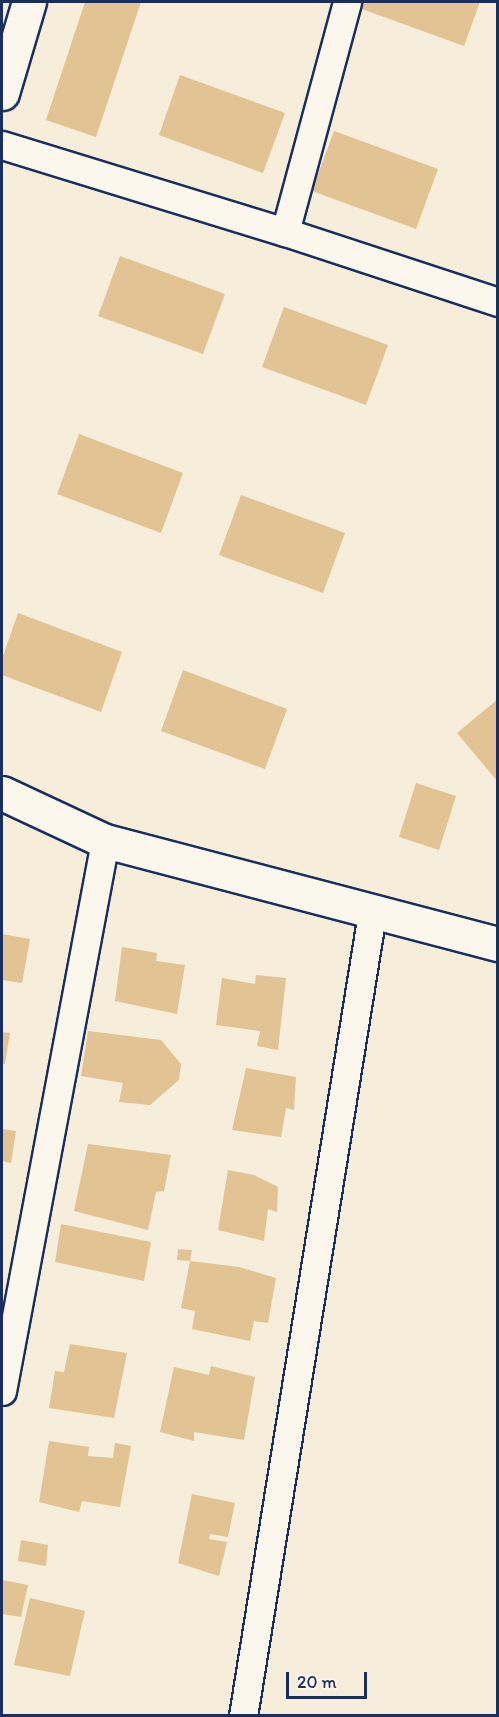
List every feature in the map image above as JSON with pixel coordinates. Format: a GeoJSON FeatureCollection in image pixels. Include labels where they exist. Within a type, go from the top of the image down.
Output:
{"type":"FeatureCollection","features":[{"type":"Feature","properties":{"kind":"street"},"geometry":{"type":"LineString","coordinates":[[2,93],[28,2]]}},
{"type":"Feature","properties":{"kind":"street"},"geometry":{"type":"LineString","coordinates":[[285,232],[346,2]]}},
{"type":"Feature","properties":{"kind":"street"},"geometry":{"type":"LineString","coordinates":[[2,145],[285,232],[498,302]]}},
{"type":"Feature","properties":{"kind":"street"},"geometry":{"type":"LineString","coordinates":[[2,795],[105,841],[372,913],[498,944]]}},
{"type":"Feature","properties":{"kind":"street"},"geometry":{"type":"LineString","coordinates":[[2,1391],[105,841]]}},
{"type":"Feature","properties":{"kind":"street"},"geometry":{"type":"LineString","coordinates":[[243,1716],[372,913]]}},
{"type":"Feature","properties":{"kind":"building"},"geometry":{"type":"Polygon","coordinates":[[[85,2],[141,2],[96,137],[46,120],[85,2]]]}},
{"type":"Feature","properties":{"kind":"building"},"geometry":{"type":"Polygon","coordinates":[[[362,2],[480,2],[464,46],[359,8],[362,2]]]}},
{"type":"Feature","properties":{"kind":"building"},"geometry":{"type":"Polygon","coordinates":[[[180,75],[285,113],[263,173],[159,135],[180,75]]]}},
{"type":"Feature","properties":{"kind":"building"},"geometry":{"type":"Polygon","coordinates":[[[334,131],[438,169],[416,229],[312,191],[334,131]]]}},
{"type":"Feature","properties":{"kind":"building"},"geometry":{"type":"Polygon","coordinates":[[[120,256],[225,294],[203,354],[98,316],[120,256]]]}},
{"type":"Feature","properties":{"kind":"building"},"geometry":{"type":"Polygon","coordinates":[[[284,307],[388,345],[366,405],[262,367],[284,307]]]}},
{"type":"Feature","properties":{"kind":"building"},"geometry":{"type":"Polygon","coordinates":[[[79,434],[183,473],[161,533],[57,494],[79,434]]]}},
{"type":"Feature","properties":{"kind":"building"},"geometry":{"type":"Polygon","coordinates":[[[241,495],[345,533],[323,593],[219,555],[241,495]]]}},
{"type":"Feature","properties":{"kind":"building"},"geometry":{"type":"Polygon","coordinates":[[[18,613],[122,652],[101,712],[2,675],[2,659],[18,613]]]}},
{"type":"Feature","properties":{"kind":"building"},"geometry":{"type":"Polygon","coordinates":[[[183,670],[287,709],[265,769],[161,731],[183,670]]]}},
{"type":"Feature","properties":{"kind":"building"},"geometry":{"type":"Polygon","coordinates":[[[498,699],[498,782],[457,733],[498,699]]]}},
{"type":"Feature","properties":{"kind":"building"},"geometry":{"type":"Polygon","coordinates":[[[416,783],[456,796],[439,850],[399,837],[416,783]]]}},
{"type":"Feature","properties":{"kind":"building"},"geometry":{"type":"Polygon","coordinates":[[[2,934],[30,939],[22,983],[2,980],[2,934]]]}},
{"type":"Feature","properties":{"kind":"building"},"geometry":{"type":"Polygon","coordinates":[[[122,947],[157,953],[156,961],[185,965],[177,1014],[115,1001],[122,947]]]}},
{"type":"Feature","properties":{"kind":"building"},"geometry":{"type":"Polygon","coordinates":[[[256,975],[286,978],[278,1050],[257,1046],[260,1031],[216,1025],[222,978],[255,984],[256,975]]]}},
{"type":"Feature","properties":{"kind":"building"},"geometry":{"type":"Polygon","coordinates":[[[88,1031],[161,1040],[181,1064],[179,1080],[150,1105],[119,1102],[123,1083],[81,1076],[88,1031]]]}},
{"type":"Feature","properties":{"kind":"building"},"geometry":{"type":"Polygon","coordinates":[[[2,1032],[10,1033],[5,1064],[2,1064],[2,1032]]]}},
{"type":"Feature","properties":{"kind":"building"},"geometry":{"type":"Polygon","coordinates":[[[246,1068],[296,1077],[294,1110],[286,1108],[281,1137],[232,1130],[246,1068]]]}},
{"type":"Feature","properties":{"kind":"building"},"geometry":{"type":"Polygon","coordinates":[[[2,1129],[16,1131],[11,1163],[2,1161],[2,1129]]]}},
{"type":"Feature","properties":{"kind":"building"},"geometry":{"type":"Polygon","coordinates":[[[88,1144],[171,1155],[164,1191],[156,1192],[148,1230],[74,1211],[88,1144]]]}},
{"type":"Feature","properties":{"kind":"building"},"geometry":{"type":"Polygon","coordinates":[[[228,1170],[254,1175],[278,1187],[277,1212],[268,1209],[264,1241],[218,1230],[228,1170]]]}},
{"type":"Feature","properties":{"kind":"building"},"geometry":{"type":"Polygon","coordinates":[[[61,1224],[151,1242],[144,1281],[55,1262],[61,1224]]]}},
{"type":"Feature","properties":{"kind":"building"},"geometry":{"type":"Polygon","coordinates":[[[178,1249],[192,1250],[190,1261],[177,1260],[178,1249]]]}},
{"type":"Feature","properties":{"kind":"building"},"geometry":{"type":"Polygon","coordinates":[[[190,1261],[239,1267],[276,1278],[268,1323],[254,1321],[250,1341],[192,1329],[195,1311],[181,1308],[190,1261]]]}},
{"type":"Feature","properties":{"kind":"building"},"geometry":{"type":"Polygon","coordinates":[[[70,1344],[127,1353],[114,1418],[49,1408],[55,1371],[64,1372],[70,1344]]]}},
{"type":"Feature","properties":{"kind":"building"},"geometry":{"type":"Polygon","coordinates":[[[211,1366],[255,1377],[244,1440],[194,1432],[194,1441],[160,1432],[174,1367],[209,1375],[211,1366]]]}},
{"type":"Feature","properties":{"kind":"building"},"geometry":{"type":"Polygon","coordinates":[[[49,1441],[89,1447],[88,1456],[113,1458],[115,1443],[131,1446],[120,1507],[82,1501],[79,1512],[39,1502],[49,1441]]]}},
{"type":"Feature","properties":{"kind":"building"},"geometry":{"type":"Polygon","coordinates":[[[192,1494],[235,1503],[228,1537],[210,1534],[209,1539],[227,1542],[219,1576],[178,1563],[192,1494]]]}},
{"type":"Feature","properties":{"kind":"building"},"geometry":{"type":"Polygon","coordinates":[[[21,1540],[48,1545],[46,1566],[18,1561],[21,1540]]]}},
{"type":"Feature","properties":{"kind":"building"},"geometry":{"type":"Polygon","coordinates":[[[2,1580],[28,1585],[21,1617],[2,1614],[2,1580]]]}},
{"type":"Feature","properties":{"kind":"building"},"geometry":{"type":"Polygon","coordinates":[[[30,1598],[85,1611],[70,1676],[14,1665],[30,1598]]]}}]}
